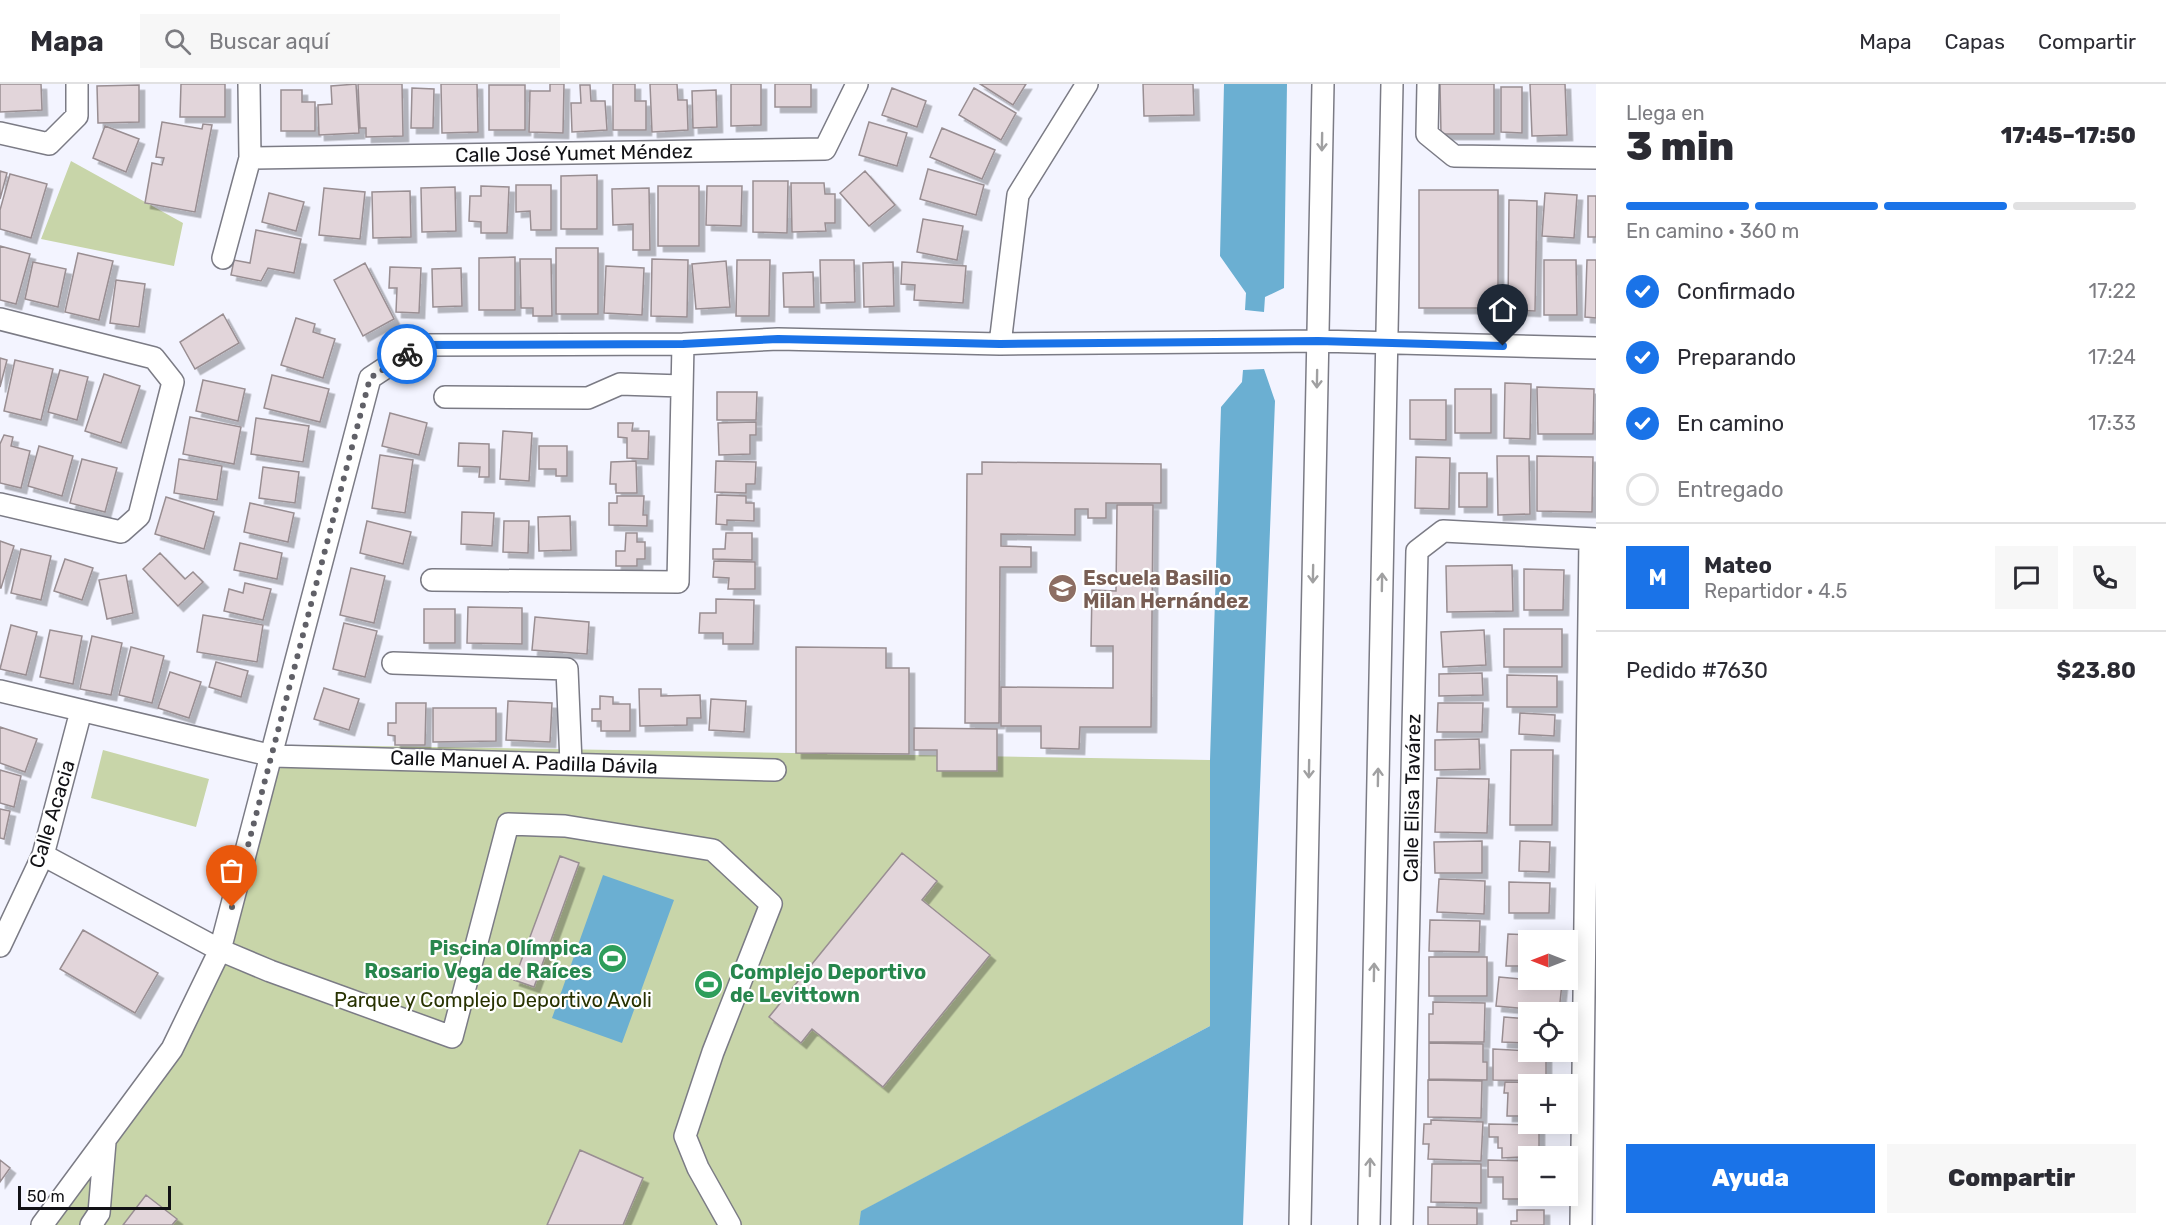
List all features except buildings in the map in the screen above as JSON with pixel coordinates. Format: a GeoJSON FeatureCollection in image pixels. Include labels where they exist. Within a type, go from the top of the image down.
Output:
{"type":"FeatureCollection","features":[{"type":"Feature","properties":{"kind":"street"},"geometry":{"type":"LineString","coordinates":[[0,133],[49,144],[77,116],[77,84]]}},
{"type":"Feature","properties":{"kind":"street"},"geometry":{"type":"LineString","coordinates":[[223,258],[250,158],[249,84]]}},
{"type":"Feature","properties":{"kind":"street","name":"Calle José Yumet Méndez"},"geometry":{"type":"LineString","coordinates":[[250,158],[825,148],[857,84]]}},
{"type":"Feature","properties":{"kind":"street"},"geometry":{"type":"LineString","coordinates":[[1000,344],[1017,195],[1087,84]]}},
{"type":"Feature","properties":{"kind":"street"},"geometry":{"type":"LineString","coordinates":[[1300,1225],[1323,84]]}},
{"type":"Feature","properties":{"kind":"street"},"geometry":{"type":"LineString","coordinates":[[1369,1225],[1392,84]]}},
{"type":"Feature","properties":{"kind":"street"},"geometry":{"type":"LineString","coordinates":[[1428,84],[1427,134],[1454,156],[1596,158]]}},
{"type":"Feature","properties":{"kind":"street"},"geometry":{"type":"LineString","coordinates":[[0,319],[154,358],[173,382],[139,516],[121,532],[0,504]]}},
{"type":"Feature","properties":{"kind":"street"},"geometry":{"type":"LineString","coordinates":[[42,1225],[171,1049],[220,950],[273,756],[370,378],[420,345],[683,344],[778,339],[1000,344],[1318,341],[1596,348]]}},
{"type":"Feature","properties":{"kind":"street"},"geometry":{"type":"LineString","coordinates":[[432,580],[678,582],[683,344]]}},
{"type":"Feature","properties":{"kind":"street"},"geometry":{"type":"LineString","coordinates":[[445,397],[588,398],[620,384],[682,386]]}},
{"type":"Feature","properties":{"kind":"street","name":"Calle Elisa Tavárez"},"geometry":{"type":"LineString","coordinates":[[1402,1225],[1417,551],[1443,531],[1593,539],[1581,1225]]}},
{"type":"Feature","properties":{"kind":"street"},"geometry":{"type":"LineString","coordinates":[[393,663],[567,669],[571,763]]}},
{"type":"Feature","properties":{"kind":"street","name":"Calle Manuel A. Padilla Dávila"},"geometry":{"type":"LineString","coordinates":[[0,691],[273,756],[775,770]]}},
{"type":"Feature","properties":{"kind":"street","name":"Calle Acacia"},"geometry":{"type":"LineString","coordinates":[[0,946],[43,855],[81,711]]}},
{"type":"Feature","properties":{"kind":"street"},"geometry":{"type":"LineString","coordinates":[[43,855],[220,950],[270,971],[452,1037],[508,824],[565,826],[713,850],[771,904],[713,1052],[685,1136],[698,1168],[730,1225]]}},
{"type":"Feature","properties":{"kind":"street"},"geometry":{"type":"LineString","coordinates":[[91,1225],[99,1213],[105,1142]]}},
{"type":"Feature","properties":{"kind":"green space"},"geometry":{"type":"Polygon","coordinates":[[[71,161],[183,223],[174,266],[41,239],[71,161]]]}},
{"type":"Feature","properties":{"kind":"green space","name":"Complejo Deportivo de Levittown"},"geometry":{"type":"Polygon","coordinates":[[[311,745],[1210,760],[1210,1026],[862,1211],[859,1225],[52,1225],[177,1051],[276,774],[291,757],[311,745]]]}},
{"type":"Feature","properties":{"kind":"green space"},"geometry":{"type":"Polygon","coordinates":[[[103,750],[209,779],[196,827],[91,798],[103,750]]]}},
{"type":"Feature","properties":{"kind":"water"},"geometry":{"type":"Polygon","coordinates":[[[1224,84],[1287,84],[1284,288],[1265,297],[1264,312],[1245,310],[1246,293],[1220,256],[1224,84]]]}},
{"type":"Feature","properties":{"kind":"water"},"geometry":{"type":"Polygon","coordinates":[[[1264,369],[1275,401],[1243,1225],[859,1225],[861,1211],[1210,1026],[1210,760],[1221,407],[1242,382],[1243,370],[1264,369]]]}},
{"type":"Feature","properties":{"kind":"water","name":"Piscina Olímpica Rosario Vega de Raíces"},"geometry":{"type":"Polygon","coordinates":[[[603,875],[674,900],[622,1043],[552,1018],[603,875]]]}},
{"type":"Feature","properties":{"kind":"way so far"},"geometry":{"type":"LineString","coordinates":[[232,907],[370,378],[407,354]]}},
{"type":"Feature","properties":{"kind":"place","name":"Escuela Basilio Milan Hernández"},"geometry":{"type":"Point","coordinates":[1062,589]}},
{"type":"Feature","properties":{"kind":"place","name":"Piscina Olímpica Rosario Vega de Raíces"},"geometry":{"type":"Point","coordinates":[613,959]}},
{"type":"Feature","properties":{"kind":"place","name":"Complejo Deportivo de Levittown"},"geometry":{"type":"Point","coordinates":[709,984]}},
{"type":"Feature","properties":{"kind":"route"},"geometry":{"type":"LineString","coordinates":[[407,354],[420,345],[683,344],[778,339],[1000,344],[1318,341],[1503,346]]}},
{"type":"Feature","properties":{"kind":"park label","name":"Parque y Complejo Deportivo Avoli"},"geometry":{"type":"Point","coordinates":[493,1000]}}]}
